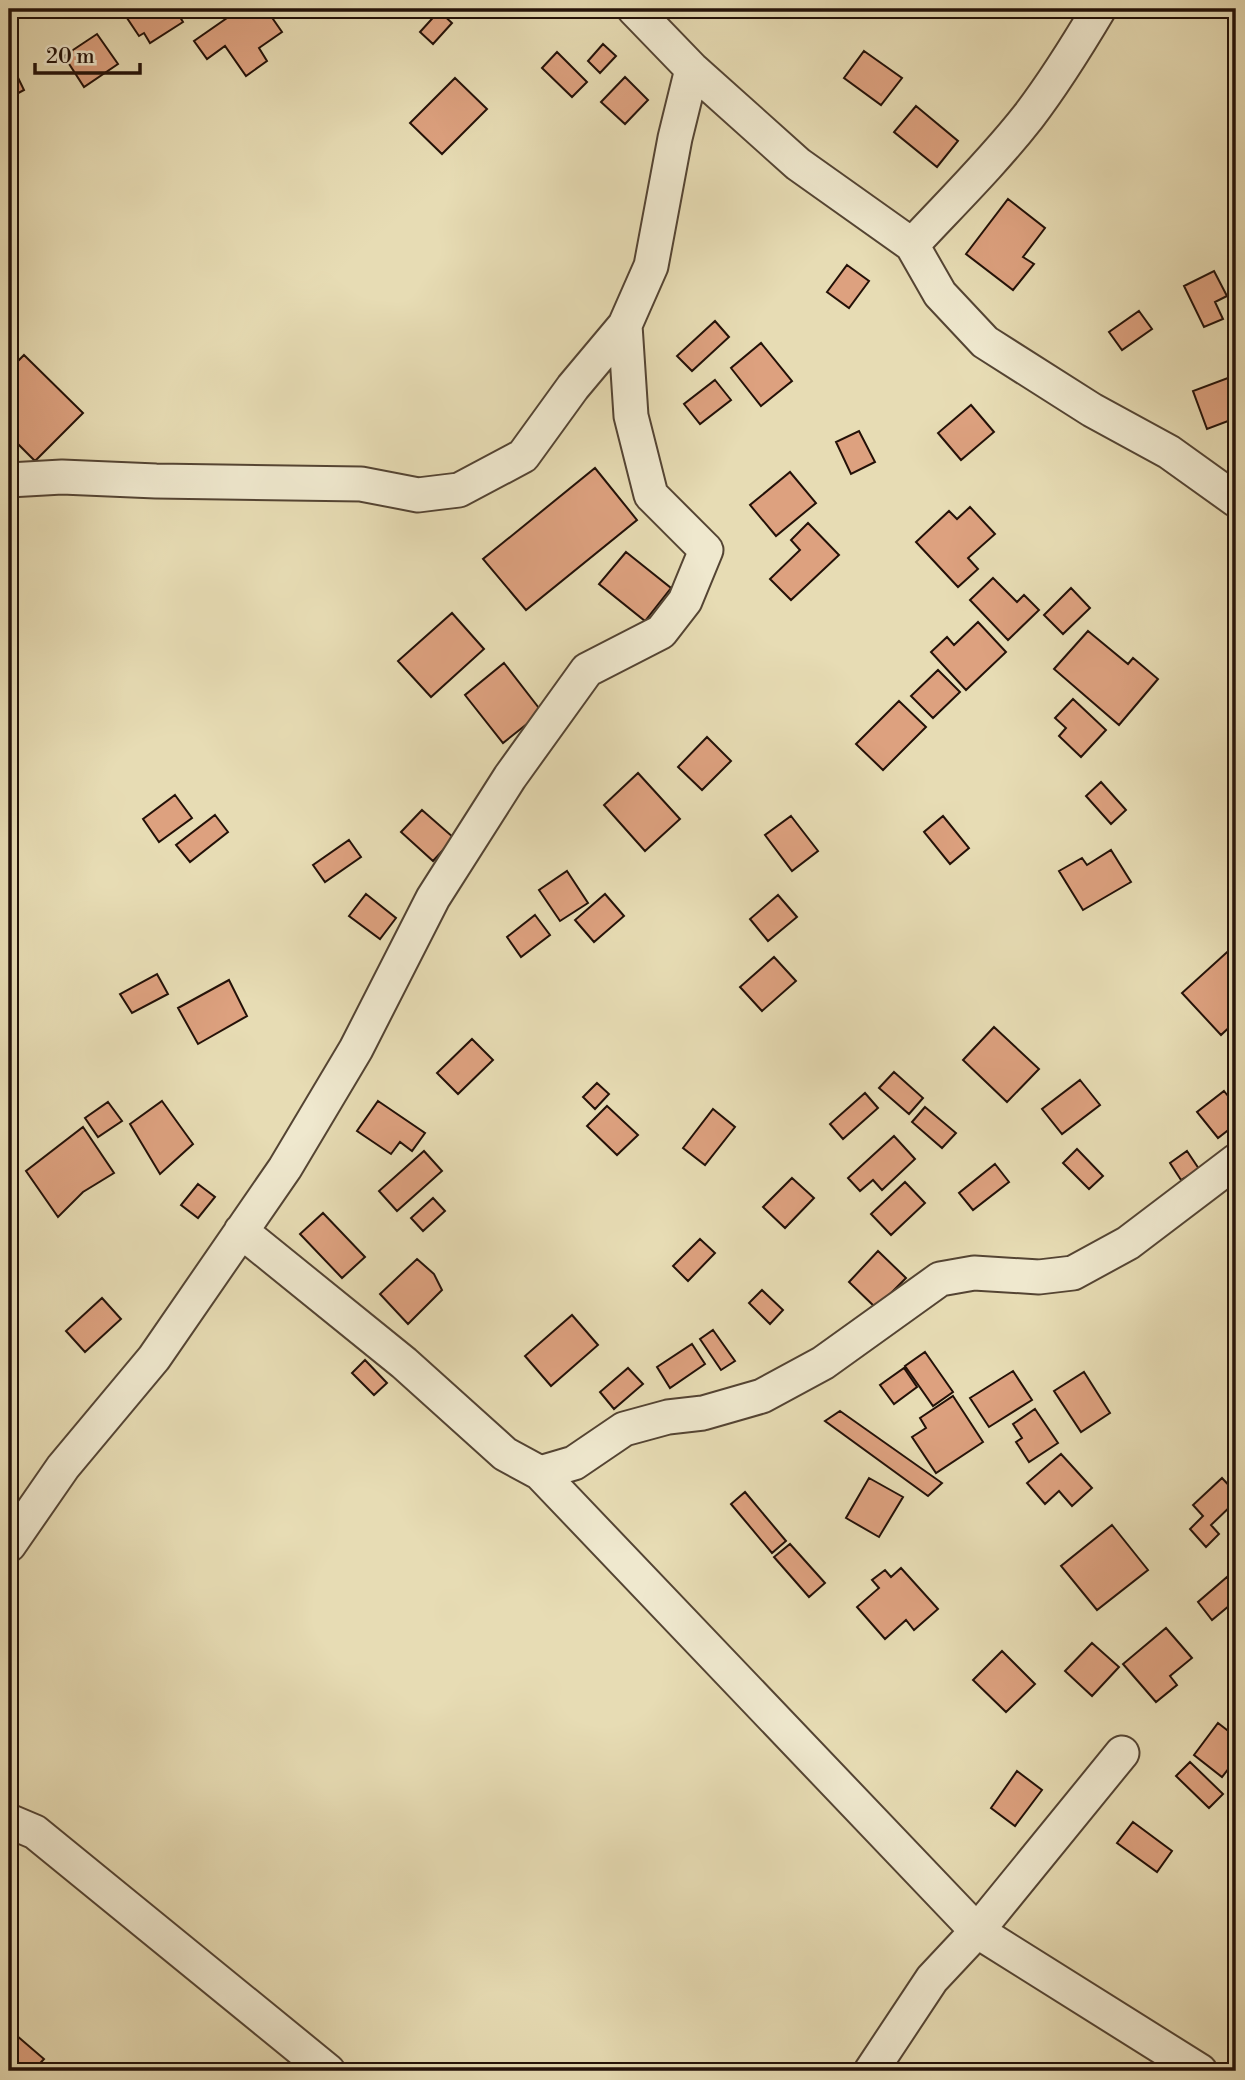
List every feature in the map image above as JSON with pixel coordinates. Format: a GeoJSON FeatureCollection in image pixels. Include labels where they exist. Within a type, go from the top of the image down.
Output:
{"type":"FeatureCollection","features":[{"type":"Feature","properties":{"kind":"street"},"geometry":{"type":"LineString","coordinates":[[634,9],[692,69],[798,164],[912,245],[940,294],[985,342],[1092,410],[1169,452],[1236,500]]}},
{"type":"Feature","properties":{"kind":"street"},"geometry":{"type":"LineString","coordinates":[[912,245],[985,167],[1027,117],[1099,9]]}},
{"type":"Feature","properties":{"kind":"street"},"geometry":{"type":"LineString","coordinates":[[9,480],[62,477],[169,482],[361,484],[418,495],[459,490],[523,456],[573,387],[625,325],[652,266],[675,138],[692,69]]}},
{"type":"Feature","properties":{"kind":"street"},"geometry":{"type":"LineString","coordinates":[[9,1545],[63,1467],[155,1358],[285,1168],[349,1061],[433,898],[510,777],[587,670],[660,632],[685,601],[706,550],[651,495],[631,416],[625,325]]}},
{"type":"Feature","properties":{"kind":"street"},"geometry":{"type":"LineString","coordinates":[[540,1473],[574,1463],[624,1429],[668,1417],[703,1413],[762,1396],[823,1363],[940,1279],[974,1273],[1039,1277],[1073,1273],[1128,1243],[1236,1161]]}},
{"type":"Feature","properties":{"kind":"street"},"geometry":{"type":"LineString","coordinates":[[241,1231],[404,1363],[505,1454],[540,1473],[977,1931],[1200,2071]]}},
{"type":"Feature","properties":{"kind":"street"},"geometry":{"type":"LineString","coordinates":[[871,2071],[932,1979],[977,1931],[1122,1753]]}},
{"type":"Feature","properties":{"kind":"street"},"geometry":{"type":"LineString","coordinates":[[9,1821],[34,1832],[328,2071]]}},
{"type":"Feature","properties":{"kind":"building"},"geometry":{"type":"Polygon","coordinates":[[[132,9],[175,9],[183,22],[150,43],[144,33],[139,36],[127,18],[135,13],[132,9]]]}},
{"type":"Feature","properties":{"kind":"building"},"geometry":{"type":"Polygon","coordinates":[[[240,9],[266,9],[282,32],[259,48],[267,61],[246,76],[225,46],[207,59],[194,41],[240,9]]]}},
{"type":"Feature","properties":{"kind":"building"},"geometry":{"type":"Polygon","coordinates":[[[439,11],[452,23],[433,44],[420,32],[439,11]]]}},
{"type":"Feature","properties":{"kind":"building"},"geometry":{"type":"Polygon","coordinates":[[[97,34],[118,64],[84,87],[64,56],[97,34]]]}},
{"type":"Feature","properties":{"kind":"building"},"geometry":{"type":"Polygon","coordinates":[[[603,44],[616,56],[600,73],[588,61],[603,44]]]}},
{"type":"Feature","properties":{"kind":"building"},"geometry":{"type":"Polygon","coordinates":[[[864,51],[902,78],[881,105],[844,78],[864,51]]]}},
{"type":"Feature","properties":{"kind":"building"},"geometry":{"type":"Polygon","coordinates":[[[557,52],[587,82],[572,97],[542,68],[557,52]]]}},
{"type":"Feature","properties":{"kind":"building"},"geometry":{"type":"Polygon","coordinates":[[[9,59],[24,90],[9,98],[9,59]]]}},
{"type":"Feature","properties":{"kind":"building"},"geometry":{"type":"Polygon","coordinates":[[[625,77],[648,100],[625,124],[601,102],[625,77]]]}},
{"type":"Feature","properties":{"kind":"building"},"geometry":{"type":"Polygon","coordinates":[[[455,78],[487,109],[442,154],[410,123],[455,78]]]}},
{"type":"Feature","properties":{"kind":"building"},"geometry":{"type":"Polygon","coordinates":[[[916,106],[958,141],[937,167],[894,132],[916,106]]]}},
{"type":"Feature","properties":{"kind":"building"},"geometry":{"type":"Polygon","coordinates":[[[1008,199],[1045,228],[1023,257],[1034,264],[1013,290],[966,254],[1008,199]]]}},
{"type":"Feature","properties":{"kind":"building"},"geometry":{"type":"Polygon","coordinates":[[[847,265],[869,281],[849,308],[827,292],[847,265]]]}},
{"type":"Feature","properties":{"kind":"building"},"geometry":{"type":"Polygon","coordinates":[[[1214,271],[1227,296],[1215,302],[1223,319],[1204,327],[1184,286],[1214,271]]]}},
{"type":"Feature","properties":{"kind":"building"},"geometry":{"type":"Polygon","coordinates":[[[1139,311],[1152,329],[1122,350],[1109,332],[1139,311]]]}},
{"type":"Feature","properties":{"kind":"building"},"geometry":{"type":"Polygon","coordinates":[[[715,321],[729,337],[692,371],[677,356],[715,321]]]}},
{"type":"Feature","properties":{"kind":"building"},"geometry":{"type":"Polygon","coordinates":[[[761,343],[792,381],[761,406],[731,368],[761,343]]]}},
{"type":"Feature","properties":{"kind":"building"},"geometry":{"type":"Polygon","coordinates":[[[24,355],[83,413],[35,461],[9,435],[9,370],[24,355]]]}},
{"type":"Feature","properties":{"kind":"building"},"geometry":{"type":"Polygon","coordinates":[[[1236,375],[1236,418],[1207,429],[1193,391],[1236,375]]]}},
{"type":"Feature","properties":{"kind":"building"},"geometry":{"type":"Polygon","coordinates":[[[715,380],[731,400],[700,424],[684,404],[715,380]]]}},
{"type":"Feature","properties":{"kind":"building"},"geometry":{"type":"Polygon","coordinates":[[[971,405],[994,432],[961,460],[938,433],[971,405]]]}},
{"type":"Feature","properties":{"kind":"building"},"geometry":{"type":"Polygon","coordinates":[[[859,431],[875,462],[851,474],[836,442],[859,431]]]}},
{"type":"Feature","properties":{"kind":"building"},"geometry":{"type":"Polygon","coordinates":[[[595,468],[637,520],[526,610],[483,559],[595,468]]]}},
{"type":"Feature","properties":{"kind":"building"},"geometry":{"type":"Polygon","coordinates":[[[790,472],[816,503],[776,536],[750,505],[790,472]]]}},
{"type":"Feature","properties":{"kind":"building"},"geometry":{"type":"Polygon","coordinates":[[[970,507],[995,534],[968,558],[978,569],[958,587],[916,542],[949,511],[957,519],[970,507]]]}},
{"type":"Feature","properties":{"kind":"building"},"geometry":{"type":"Polygon","coordinates":[[[808,523],[839,555],[791,600],[770,579],[800,550],[791,540],[808,523]]]}},
{"type":"Feature","properties":{"kind":"building"},"geometry":{"type":"Polygon","coordinates":[[[626,552],[671,588],[645,621],[599,584],[626,552]]]}},
{"type":"Feature","properties":{"kind":"building"},"geometry":{"type":"Polygon","coordinates":[[[993,578],[1017,602],[1024,595],[1039,610],[1008,640],[970,600],[993,578]]]}},
{"type":"Feature","properties":{"kind":"building"},"geometry":{"type":"Polygon","coordinates":[[[1071,588],[1090,608],[1063,634],[1044,615],[1071,588]]]}},
{"type":"Feature","properties":{"kind":"building"},"geometry":{"type":"Polygon","coordinates":[[[452,613],[484,649],[431,697],[398,661],[452,613]]]}},
{"type":"Feature","properties":{"kind":"building"},"geometry":{"type":"Polygon","coordinates":[[[978,622],[1006,652],[966,690],[931,652],[947,637],[954,645],[978,622]]]}},
{"type":"Feature","properties":{"kind":"building"},"geometry":{"type":"Polygon","coordinates":[[[1088,631],[1128,664],[1133,658],[1158,679],[1119,725],[1054,669],[1088,631]]]}},
{"type":"Feature","properties":{"kind":"building"},"geometry":{"type":"Polygon","coordinates":[[[504,663],[542,712],[503,743],[465,695],[504,663]]]}},
{"type":"Feature","properties":{"kind":"building"},"geometry":{"type":"Polygon","coordinates":[[[938,670],[960,692],[933,718],[911,696],[938,670]]]}},
{"type":"Feature","properties":{"kind":"building"},"geometry":{"type":"Polygon","coordinates":[[[1073,699],[1106,730],[1081,757],[1059,736],[1066,728],[1055,718],[1073,699]]]}},
{"type":"Feature","properties":{"kind":"building"},"geometry":{"type":"Polygon","coordinates":[[[899,701],[926,727],[883,770],[856,744],[899,701]]]}},
{"type":"Feature","properties":{"kind":"building"},"geometry":{"type":"Polygon","coordinates":[[[707,737],[731,761],[702,790],[678,767],[707,737]]]}},
{"type":"Feature","properties":{"kind":"building"},"geometry":{"type":"Polygon","coordinates":[[[638,773],[680,819],[645,851],[604,805],[638,773]]]}},
{"type":"Feature","properties":{"kind":"building"},"geometry":{"type":"Polygon","coordinates":[[[1101,782],[1126,810],[1111,824],[1086,796],[1101,782]]]}},
{"type":"Feature","properties":{"kind":"building"},"geometry":{"type":"Polygon","coordinates":[[[175,795],[192,818],[159,842],[143,819],[175,795]]]}},
{"type":"Feature","properties":{"kind":"building"},"geometry":{"type":"Polygon","coordinates":[[[422,810],[454,838],[433,861],[401,832],[422,810]]]}},
{"type":"Feature","properties":{"kind":"building"},"geometry":{"type":"Polygon","coordinates":[[[215,815],[228,832],[190,862],[176,845],[215,815]]]}},
{"type":"Feature","properties":{"kind":"building"},"geometry":{"type":"Polygon","coordinates":[[[791,816],[818,851],[792,871],[765,835],[791,816]]]}},
{"type":"Feature","properties":{"kind":"building"},"geometry":{"type":"Polygon","coordinates":[[[943,816],[969,848],[950,864],[924,832],[943,816]]]}},
{"type":"Feature","properties":{"kind":"building"},"geometry":{"type":"Polygon","coordinates":[[[349,840],[361,857],[325,882],[313,865],[349,840]]]}},
{"type":"Feature","properties":{"kind":"building"},"geometry":{"type":"Polygon","coordinates":[[[1111,850],[1131,882],[1083,910],[1059,871],[1082,858],[1087,865],[1111,850]]]}},
{"type":"Feature","properties":{"kind":"building"},"geometry":{"type":"Polygon","coordinates":[[[567,871],[588,903],[560,921],[539,890],[567,871]]]}},
{"type":"Feature","properties":{"kind":"building"},"geometry":{"type":"Polygon","coordinates":[[[366,894],[396,918],[380,939],[349,916],[366,894]]]}},
{"type":"Feature","properties":{"kind":"building"},"geometry":{"type":"Polygon","coordinates":[[[605,894],[624,916],[594,942],[575,920],[605,894]]]}},
{"type":"Feature","properties":{"kind":"building"},"geometry":{"type":"Polygon","coordinates":[[[778,895],[797,917],[768,941],[750,919],[778,895]]]}},
{"type":"Feature","properties":{"kind":"building"},"geometry":{"type":"Polygon","coordinates":[[[535,915],[550,935],[521,957],[507,937],[535,915]]]}},
{"type":"Feature","properties":{"kind":"building"},"geometry":{"type":"Polygon","coordinates":[[[1236,944],[1236,1021],[1221,1035],[1182,993],[1236,944]]]}},
{"type":"Feature","properties":{"kind":"building"},"geometry":{"type":"Polygon","coordinates":[[[774,957],[796,981],[762,1011],[740,987],[774,957]]]}},
{"type":"Feature","properties":{"kind":"building"},"geometry":{"type":"Polygon","coordinates":[[[157,974],[168,994],[132,1013],[120,994],[157,974]]]}},
{"type":"Feature","properties":{"kind":"building"},"geometry":{"type":"Polygon","coordinates":[[[229,980],[247,1016],[198,1044],[178,1008],[229,980]]]}},
{"type":"Feature","properties":{"kind":"building"},"geometry":{"type":"Polygon","coordinates":[[[994,1027],[1039,1069],[1007,1102],[963,1060],[994,1027]]]}},
{"type":"Feature","properties":{"kind":"building"},"geometry":{"type":"Polygon","coordinates":[[[472,1039],[493,1060],[458,1094],[437,1073],[472,1039]]]}},
{"type":"Feature","properties":{"kind":"building"},"geometry":{"type":"Polygon","coordinates":[[[894,1072],[923,1098],[909,1114],[879,1088],[894,1072]]]}},
{"type":"Feature","properties":{"kind":"building"},"geometry":{"type":"Polygon","coordinates":[[[1080,1080],[1100,1105],[1062,1134],[1042,1109],[1080,1080]]]}},
{"type":"Feature","properties":{"kind":"building"},"geometry":{"type":"Polygon","coordinates":[[[597,1083],[609,1094],[595,1109],[583,1097],[597,1083]]]}},
{"type":"Feature","properties":{"kind":"building"},"geometry":{"type":"Polygon","coordinates":[[[1224,1091],[1236,1106],[1236,1124],[1218,1138],[1197,1112],[1224,1091]]]}},
{"type":"Feature","properties":{"kind":"building"},"geometry":{"type":"Polygon","coordinates":[[[865,1093],[878,1108],[843,1139],[830,1124],[865,1093]]]}},
{"type":"Feature","properties":{"kind":"building"},"geometry":{"type":"Polygon","coordinates":[[[162,1101],[193,1144],[160,1174],[130,1124],[162,1101]]]}},
{"type":"Feature","properties":{"kind":"building"},"geometry":{"type":"Polygon","coordinates":[[[378,1101],[425,1133],[412,1151],[400,1142],[391,1154],[357,1131],[378,1101]]]}},
{"type":"Feature","properties":{"kind":"building"},"geometry":{"type":"Polygon","coordinates":[[[108,1102],[122,1121],[98,1137],[85,1118],[108,1102]]]}},
{"type":"Feature","properties":{"kind":"building"},"geometry":{"type":"Polygon","coordinates":[[[607,1106],[638,1135],[617,1155],[587,1126],[607,1106]]]}},
{"type":"Feature","properties":{"kind":"building"},"geometry":{"type":"Polygon","coordinates":[[[925,1107],[956,1133],[942,1148],[912,1122],[925,1107]]]}},
{"type":"Feature","properties":{"kind":"building"},"geometry":{"type":"Polygon","coordinates":[[[713,1109],[735,1127],[705,1165],[683,1148],[713,1109]]]}},
{"type":"Feature","properties":{"kind":"building"},"geometry":{"type":"Polygon","coordinates":[[[83,1127],[114,1173],[83,1192],[58,1217],[26,1171],[83,1127]]]}},
{"type":"Feature","properties":{"kind":"building"},"geometry":{"type":"Polygon","coordinates":[[[894,1136],[915,1159],[882,1190],[873,1180],[860,1191],[848,1178],[894,1136]]]}},
{"type":"Feature","properties":{"kind":"building"},"geometry":{"type":"Polygon","coordinates":[[[1077,1149],[1103,1176],[1089,1189],[1063,1163],[1077,1149]]]}},
{"type":"Feature","properties":{"kind":"building"},"geometry":{"type":"Polygon","coordinates":[[[424,1151],[442,1171],[397,1211],[379,1191],[424,1151]]]}},
{"type":"Feature","properties":{"kind":"building"},"geometry":{"type":"Polygon","coordinates":[[[1187,1151],[1199,1169],[1181,1180],[1170,1163],[1187,1151]]]}},
{"type":"Feature","properties":{"kind":"building"},"geometry":{"type":"Polygon","coordinates":[[[995,1164],[1009,1182],[973,1210],[959,1193],[995,1164]]]}},
{"type":"Feature","properties":{"kind":"building"},"geometry":{"type":"Polygon","coordinates":[[[792,1178],[814,1198],[785,1228],[763,1207],[792,1178]]]}},
{"type":"Feature","properties":{"kind":"building"},"geometry":{"type":"Polygon","coordinates":[[[905,1182],[925,1203],[891,1235],[871,1214],[905,1182]]]}},
{"type":"Feature","properties":{"kind":"building"},"geometry":{"type":"Polygon","coordinates":[[[198,1184],[215,1197],[198,1218],[181,1205],[198,1184]]]}},
{"type":"Feature","properties":{"kind":"building"},"geometry":{"type":"Polygon","coordinates":[[[433,1198],[445,1211],[423,1231],[411,1218],[433,1198]]]}},
{"type":"Feature","properties":{"kind":"building"},"geometry":{"type":"Polygon","coordinates":[[[323,1213],[365,1257],[342,1278],[300,1234],[323,1213]]]}},
{"type":"Feature","properties":{"kind":"building"},"geometry":{"type":"Polygon","coordinates":[[[700,1239],[715,1253],[688,1281],[673,1266],[700,1239]]]}},
{"type":"Feature","properties":{"kind":"building"},"geometry":{"type":"Polygon","coordinates":[[[878,1251],[906,1278],[876,1308],[849,1282],[878,1251]]]}},
{"type":"Feature","properties":{"kind":"building"},"geometry":{"type":"Polygon","coordinates":[[[417,1259],[434,1274],[442,1290],[408,1324],[380,1294],[417,1259]]]}},
{"type":"Feature","properties":{"kind":"building"},"geometry":{"type":"Polygon","coordinates":[[[762,1290],[783,1310],[770,1324],[749,1303],[762,1290]]]}},
{"type":"Feature","properties":{"kind":"building"},"geometry":{"type":"Polygon","coordinates":[[[102,1298],[121,1319],[85,1352],[66,1331],[102,1298]]]}},
{"type":"Feature","properties":{"kind":"building"},"geometry":{"type":"Polygon","coordinates":[[[572,1315],[598,1345],[551,1386],[525,1356],[572,1315]]]}},
{"type":"Feature","properties":{"kind":"building"},"geometry":{"type":"Polygon","coordinates":[[[713,1330],[735,1361],[721,1370],[700,1339],[713,1330]]]}},
{"type":"Feature","properties":{"kind":"building"},"geometry":{"type":"Polygon","coordinates":[[[692,1344],[705,1364],[670,1388],[657,1367],[692,1344]]]}},
{"type":"Feature","properties":{"kind":"building"},"geometry":{"type":"Polygon","coordinates":[[[925,1352],[953,1392],[933,1406],[905,1366],[925,1352]]]}},
{"type":"Feature","properties":{"kind":"building"},"geometry":{"type":"Polygon","coordinates":[[[365,1360],[387,1383],[374,1395],[352,1373],[365,1360]]]}},
{"type":"Feature","properties":{"kind":"building"},"geometry":{"type":"Polygon","coordinates":[[[628,1368],[643,1384],[614,1409],[600,1392],[628,1368]]]}},
{"type":"Feature","properties":{"kind":"building"},"geometry":{"type":"Polygon","coordinates":[[[904,1368],[917,1387],[894,1404],[880,1385],[904,1368]]]}},
{"type":"Feature","properties":{"kind":"building"},"geometry":{"type":"Polygon","coordinates":[[[1013,1371],[1032,1400],[989,1427],[970,1398],[1013,1371]]]}},
{"type":"Feature","properties":{"kind":"building"},"geometry":{"type":"Polygon","coordinates":[[[1084,1372],[1110,1413],[1081,1432],[1054,1391],[1084,1372]]]}},
{"type":"Feature","properties":{"kind":"building"},"geometry":{"type":"Polygon","coordinates":[[[953,1396],[983,1442],[936,1473],[912,1437],[926,1428],[920,1418],[953,1396]]]}},
{"type":"Feature","properties":{"kind":"building"},"geometry":{"type":"Polygon","coordinates":[[[1035,1409],[1058,1443],[1029,1462],[1016,1442],[1022,1438],[1013,1424],[1035,1409]]]}},
{"type":"Feature","properties":{"kind":"building"},"geometry":{"type":"Polygon","coordinates":[[[840,1411],[942,1483],[928,1496],[825,1421],[840,1411]]]}},
{"type":"Feature","properties":{"kind":"building"},"geometry":{"type":"Polygon","coordinates":[[[1061,1454],[1092,1488],[1072,1506],[1059,1491],[1045,1504],[1027,1483],[1061,1454]]]}},
{"type":"Feature","properties":{"kind":"building"},"geometry":{"type":"Polygon","coordinates":[[[869,1478],[903,1497],[879,1537],[846,1518],[869,1478]]]}},
{"type":"Feature","properties":{"kind":"building"},"geometry":{"type":"Polygon","coordinates":[[[1222,1478],[1236,1493],[1236,1501],[1211,1525],[1219,1534],[1206,1547],[1190,1529],[1203,1516],[1193,1505],[1222,1478]]]}},
{"type":"Feature","properties":{"kind":"building"},"geometry":{"type":"Polygon","coordinates":[[[745,1492],[786,1541],[772,1553],[731,1504],[745,1492]]]}},
{"type":"Feature","properties":{"kind":"building"},"geometry":{"type":"Polygon","coordinates":[[[1112,1525],[1148,1570],[1097,1610],[1061,1566],[1112,1525]]]}},
{"type":"Feature","properties":{"kind":"building"},"geometry":{"type":"Polygon","coordinates":[[[790,1544],[825,1583],[809,1597],[774,1557],[790,1544]]]}},
{"type":"Feature","properties":{"kind":"building"},"geometry":{"type":"Polygon","coordinates":[[[901,1568],[938,1609],[914,1630],[906,1620],[885,1639],[857,1607],[879,1588],[872,1580],[885,1570],[891,1577],[901,1568]]]}},
{"type":"Feature","properties":{"kind":"building"},"geometry":{"type":"Polygon","coordinates":[[[1227,1577],[1236,1588],[1236,1600],[1212,1620],[1198,1602],[1227,1577]]]}},
{"type":"Feature","properties":{"kind":"building"},"geometry":{"type":"Polygon","coordinates":[[[1166,1628],[1192,1658],[1170,1676],[1177,1685],[1156,1702],[1123,1664],[1166,1628]]]}},
{"type":"Feature","properties":{"kind":"building"},"geometry":{"type":"Polygon","coordinates":[[[1092,1643],[1119,1667],[1092,1696],[1065,1671],[1092,1643]]]}},
{"type":"Feature","properties":{"kind":"building"},"geometry":{"type":"Polygon","coordinates":[[[1002,1651],[1035,1684],[1006,1712],[973,1680],[1002,1651]]]}},
{"type":"Feature","properties":{"kind":"building"},"geometry":{"type":"Polygon","coordinates":[[[1218,1723],[1236,1737],[1236,1759],[1222,1777],[1194,1755],[1218,1723]]]}},
{"type":"Feature","properties":{"kind":"building"},"geometry":{"type":"Polygon","coordinates":[[[1190,1762],[1223,1794],[1209,1808],[1176,1776],[1190,1762]]]}},
{"type":"Feature","properties":{"kind":"building"},"geometry":{"type":"Polygon","coordinates":[[[1017,1771],[1042,1790],[1015,1826],[991,1808],[1017,1771]]]}},
{"type":"Feature","properties":{"kind":"building"},"geometry":{"type":"Polygon","coordinates":[[[1133,1822],[1172,1851],[1157,1872],[1117,1843],[1133,1822]]]}},
{"type":"Feature","properties":{"kind":"building"},"geometry":{"type":"Polygon","coordinates":[[[9,2029],[44,2059],[33,2071],[9,2071],[9,2029]]]}}]}
